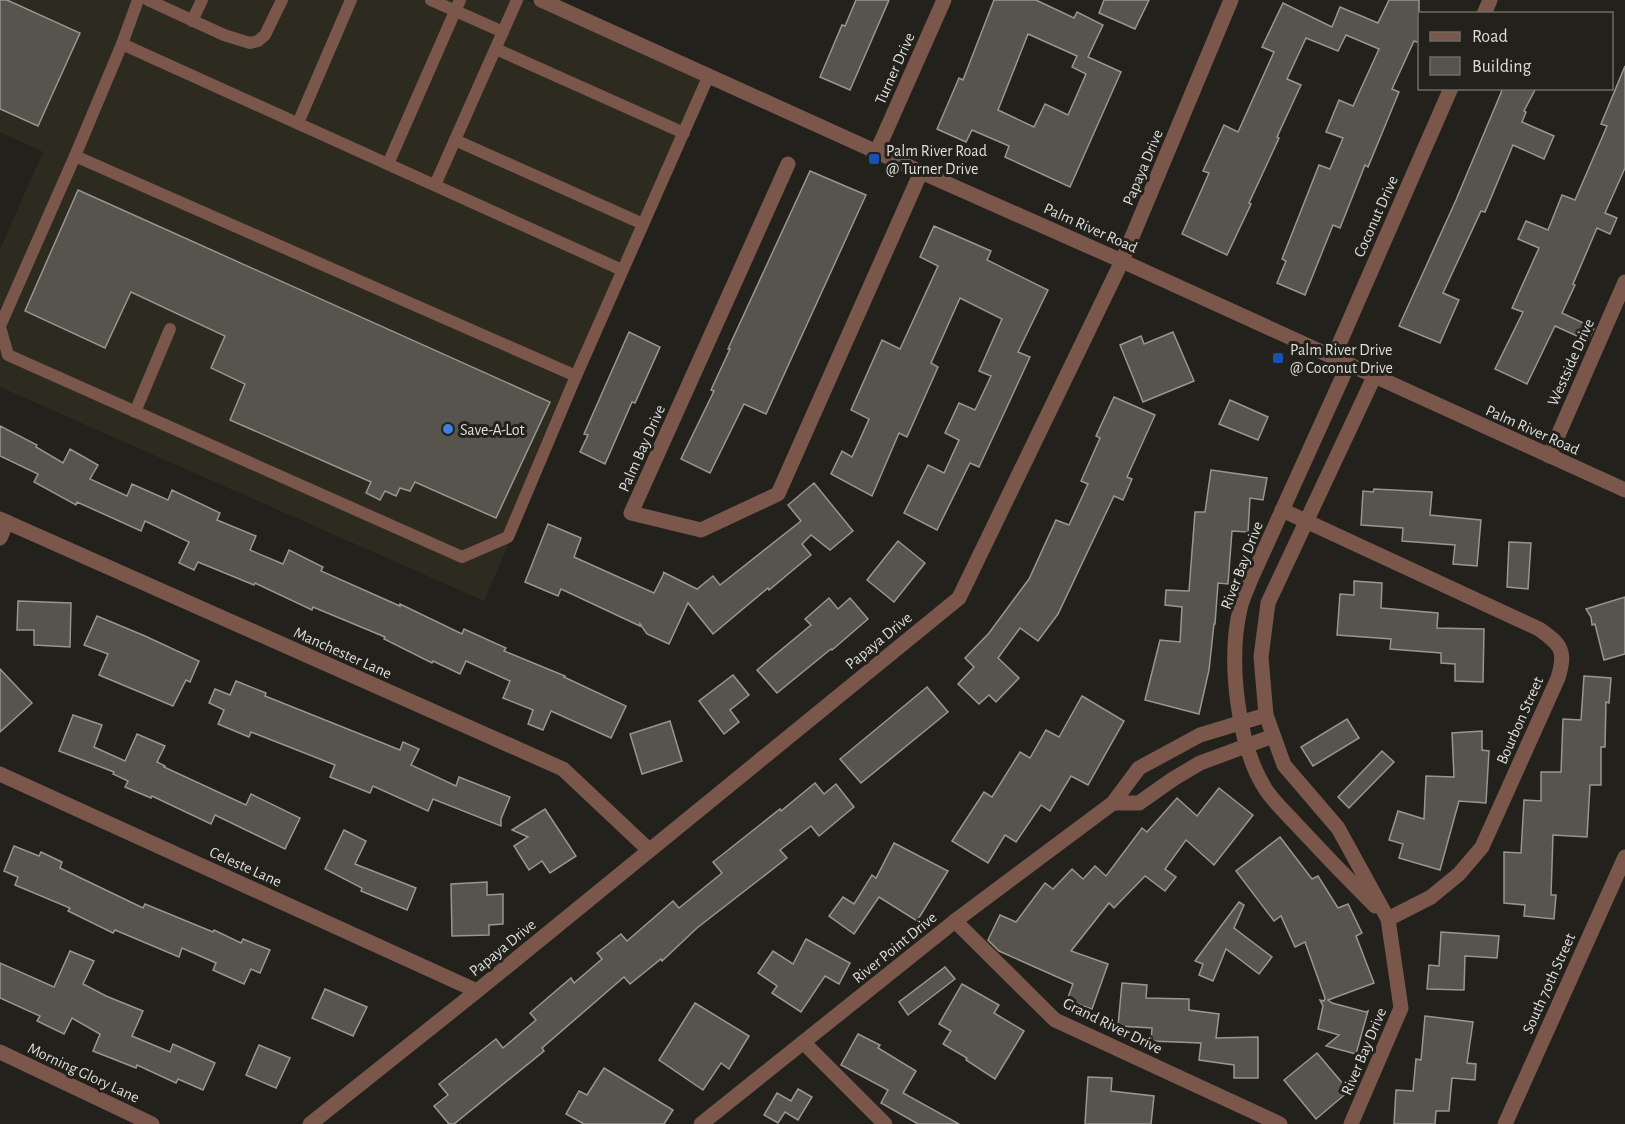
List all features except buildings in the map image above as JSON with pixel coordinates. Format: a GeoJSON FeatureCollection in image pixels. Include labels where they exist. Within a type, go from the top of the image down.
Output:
{"type":"FeatureCollection","features":[{"type":"Feature","properties":{"kind":"street","name":"Turner Drive"},"geometry":{"type":"LineString","coordinates":[[877,151],[944,0]]}},
{"type":"Feature","properties":{"kind":"street","name":"Papaya Drive"},"geometry":{"type":"LineString","coordinates":[[310,1124],[477,991],[959,598],[1122,261],[1231,0]]}},
{"type":"Feature","properties":{"kind":"street","name":"Palm River Road"},"geometry":{"type":"LineString","coordinates":[[546,1],[1625,490]]}},
{"type":"Feature","properties":{"kind":"street","name":"Coconut Drive"},"geometry":{"type":"LineString","coordinates":[[1333,358],[1450,90]]}},
{"type":"Feature","properties":{"kind":"street","name":"Palm Bay Drive"},"geometry":{"type":"LineString","coordinates":[[788,164],[631,513],[701,530],[778,494],[921,172]]}},
{"type":"Feature","properties":{"kind":"street","name":"Westside Drive"},"geometry":{"type":"LineString","coordinates":[[1549,456],[1625,282]]}},
{"type":"Feature","properties":{"kind":"street","name":"River Bay Drive"},"geometry":{"type":"LineString","coordinates":[[1348,365],[1240,608],[1235,642],[1234,675],[1236,700],[1248,746],[1256,773],[1267,791],[1319,850],[1388,919]]}},
{"type":"Feature","properties":{"kind":"street","name":"River Bay Drive"},"geometry":{"type":"LineString","coordinates":[[1351,1124],[1401,1008],[1388,919],[1338,828],[1284,765],[1266,716],[1261,657],[1268,603],[1374,377]]}},
{"type":"Feature","properties":{"kind":"street","name":"Bourbon Street"},"geometry":{"type":"LineString","coordinates":[[1282,510],[1539,629],[1552,638],[1561,649],[1562,663],[1558,678],[1482,847],[1460,874],[1431,897],[1388,919]]}},
{"type":"Feature","properties":{"kind":"street","name":"Manchester Lane"},"geometry":{"type":"LineString","coordinates":[[4,521],[563,769],[649,850]]}},
{"type":"Feature","properties":{"kind":"street"},"geometry":{"type":"LineString","coordinates":[[0,538],[4,521]]}},
{"type":"Feature","properties":{"kind":"street","name":"River Point Drive"},"geometry":{"type":"LineString","coordinates":[[701,1124],[955,921],[1113,803],[1139,768],[1200,735],[1266,716]]}},
{"type":"Feature","properties":{"kind":"street"},"geometry":{"type":"LineString","coordinates":[[1113,803],[1139,803],[1200,763],[1273,736]]}},
{"type":"Feature","properties":{"kind":"street","name":"Celeste Lane"},"geometry":{"type":"LineString","coordinates":[[0,774],[477,991]]}},
{"type":"Feature","properties":{"kind":"street","name":"South 70th Street"},"geometry":{"type":"LineString","coordinates":[[1504,1124],[1625,857]]}},
{"type":"Feature","properties":{"kind":"street","name":"Grand River Drive"},"geometry":{"type":"LineString","coordinates":[[955,921],[1055,1020],[1280,1124]]}},
{"type":"Feature","properties":{"kind":"street"},"geometry":{"type":"LineString","coordinates":[[804,1043],[885,1124]]}},
{"type":"Feature","properties":{"kind":"street","name":"Morning Glory Lane"},"geometry":{"type":"LineString","coordinates":[[0,1052],[152,1124]]}},
{"type":"Feature","properties":{"kind":"lane"},"geometry":{"type":"LineString","coordinates":[[138,0],[75,156],[0,327],[8,355],[462,557],[508,537],[622,270],[709,75]]}},
{"type":"Feature","properties":{"kind":"lane"},"geometry":{"type":"LineString","coordinates":[[148,0],[224,35],[250,43],[258,41],[265,35],[282,0]]}},
{"type":"Feature","properties":{"kind":"lane"},"geometry":{"type":"LineString","coordinates":[[192,21],[202,0]]}},
{"type":"Feature","properties":{"kind":"lane"},"geometry":{"type":"LineString","coordinates":[[298,123],[351,0]]}},
{"type":"Feature","properties":{"kind":"lane"},"geometry":{"type":"LineString","coordinates":[[431,0],[458,5],[503,32]]}},
{"type":"Feature","properties":{"kind":"lane"},"geometry":{"type":"LineString","coordinates":[[435,185],[517,0]]}},
{"type":"Feature","properties":{"kind":"lane"},"geometry":{"type":"LineString","coordinates":[[388,164],[458,5]]}},
{"type":"Feature","properties":{"kind":"lane"},"geometry":{"type":"LineString","coordinates":[[122,44],[622,270]]}},
{"type":"Feature","properties":{"kind":"lane"},"geometry":{"type":"LineString","coordinates":[[496,49],[684,133]]}},
{"type":"Feature","properties":{"kind":"lane"},"geometry":{"type":"LineString","coordinates":[[455,140],[643,224]]}},
{"type":"Feature","properties":{"kind":"lane"},"geometry":{"type":"LineString","coordinates":[[75,156],[576,376]]}},
{"type":"Feature","properties":{"kind":"lane"},"geometry":{"type":"LineString","coordinates":[[135,412],[170,330]]}},
{"type":"Feature","properties":{"kind":"shaded area"},"geometry":{"type":"Polygon","coordinates":[[[0,0],[526,0],[709,82],[484,601],[0,387],[0,249],[43,152],[0,132],[0,0]]]}},
{"type":"Feature","properties":{"kind":"place","name":"Palm River Road @ Turner Drive"},"geometry":{"type":"Point","coordinates":[874,159]}},
{"type":"Feature","properties":{"kind":"place","name":"Palm River Drive @ Coconut Drive"},"geometry":{"type":"Point","coordinates":[1278,358]}},
{"type":"Feature","properties":{"kind":"place","name":"Save-A-Lot"},"geometry":{"type":"Point","coordinates":[448,429]}}]}
